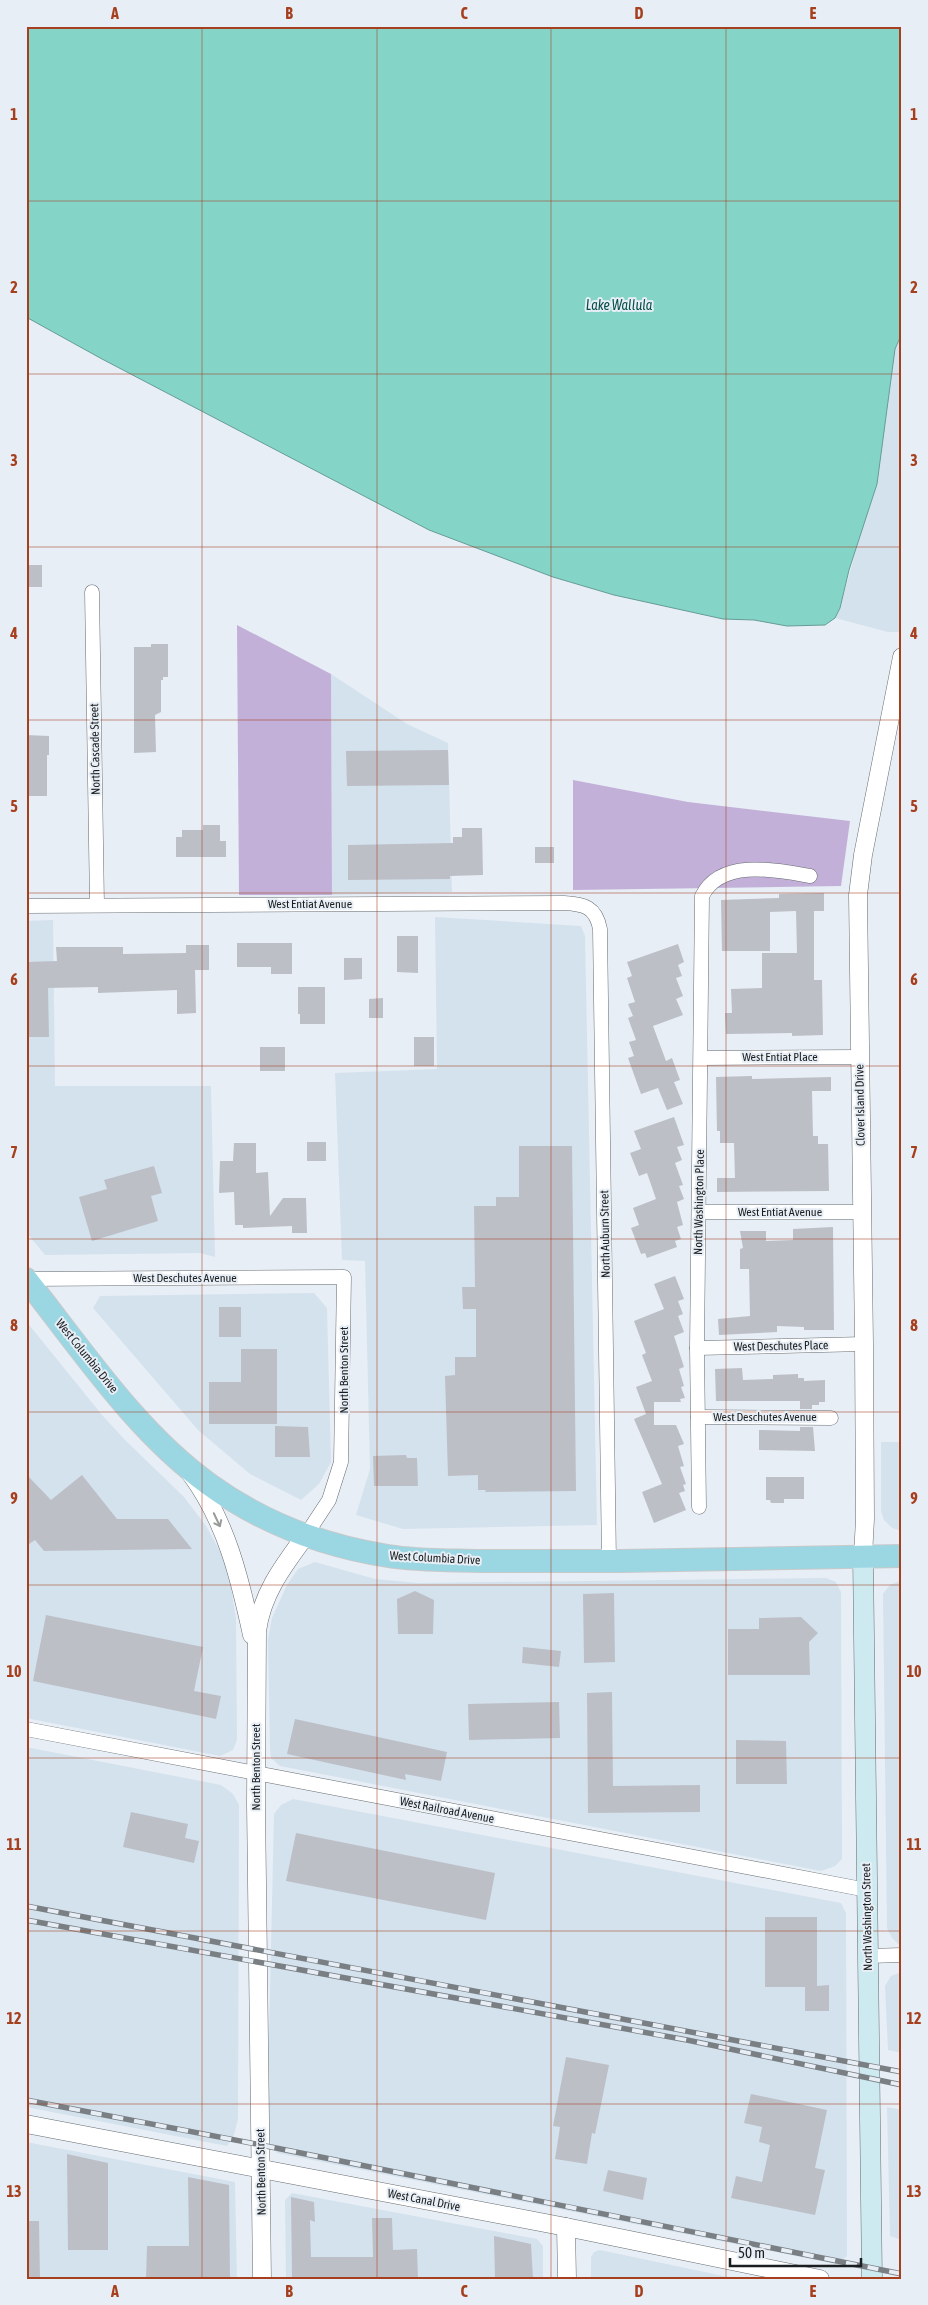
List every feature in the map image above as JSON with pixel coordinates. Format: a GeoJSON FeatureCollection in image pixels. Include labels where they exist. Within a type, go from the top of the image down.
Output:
{"type":"FeatureCollection","features":[{"type":"Feature","properties":{"kind":"main road","name":"West Columbia Drive"},"geometry":{"type":"LineString","coordinates":[[26,1279],[130,1409],[183,1463],[216,1489],[250,1511],[279,1526],[306,1535],[360,1551],[413,1559],[609,1561],[902,1556]]}},
{"type":"Feature","properties":{"kind":"main road","name":"North Washington Street"},"geometry":{"type":"LineString","coordinates":[[863,1556],[872,2279]]}},
{"type":"Feature","properties":{"kind":"street","name":"North Cascade Street"},"geometry":{"type":"LineString","coordinates":[[92,592],[97,905]]}},
{"type":"Feature","properties":{"kind":"street","name":"Clover Island Drive"},"geometry":{"type":"LineString","coordinates":[[863,1556],[865,1520],[864,1344],[858,895],[860,872],[902,657]]}},
{"type":"Feature","properties":{"kind":"street","name":"North Washington Place"},"geometry":{"type":"LineString","coordinates":[[699,1508],[697,1348],[702,896],[706,888],[713,881],[725,874],[741,870],[785,871],[810,876]]}},
{"type":"Feature","properties":{"kind":"street","name":"West Entiat Avenue"},"geometry":{"type":"LineString","coordinates":[[26,906],[564,903],[580,904],[592,910]]}},
{"type":"Feature","properties":{"kind":"street","name":"North Auburn Street"},"geometry":{"type":"LineString","coordinates":[[592,910],[598,917],[600,929],[609,1561]]}},
{"type":"Feature","properties":{"kind":"street","name":"West Entiat Place"},"geometry":{"type":"LineString","coordinates":[[700,1058],[859,1057]]}},
{"type":"Feature","properties":{"kind":"street","name":"West Entiat Avenue"},"geometry":{"type":"LineString","coordinates":[[698,1212],[862,1212]]}},
{"type":"Feature","properties":{"kind":"street","name":"West Deschutes Avenue"},"geometry":{"type":"LineString","coordinates":[[26,1279],[344,1278]]}},
{"type":"Feature","properties":{"kind":"street","name":"North Benton Street"},"geometry":{"type":"LineString","coordinates":[[262,2279],[256,1773],[256,1651],[258,1620],[264,1598],[276,1577],[330,1500],[342,1462],[344,1278]]}},
{"type":"Feature","properties":{"kind":"street","name":"West Deschutes Place"},"geometry":{"type":"LineString","coordinates":[[697,1348],[864,1344]]}},
{"type":"Feature","properties":{"kind":"street","name":"West Deschutes Avenue"},"geometry":{"type":"LineString","coordinates":[[698,1417],[831,1418]]}},
{"type":"Feature","properties":{"kind":"street"},"geometry":{"type":"LineString","coordinates":[[183,1463],[205,1497],[228,1544],[242,1586],[256,1651]]}},
{"type":"Feature","properties":{"kind":"street","name":"West Railroad Avenue"},"geometry":{"type":"LineString","coordinates":[[26,1729],[867,1890]]}},
{"type":"Feature","properties":{"kind":"street"},"geometry":{"type":"LineString","coordinates":[[868,1956],[902,1955]]}},
{"type":"Feature","properties":{"kind":"street","name":"West Canal Drive"},"geometry":{"type":"LineString","coordinates":[[26,2124],[566,2227],[820,2279]]}},
{"type":"Feature","properties":{"kind":"street"},"geometry":{"type":"LineString","coordinates":[[566,2227],[567,2279]]}},
{"type":"Feature","properties":{"kind":"shaded area"},"geometry":{"type":"Polygon","coordinates":[[[902,325],[902,632],[888,632],[835,618],[840,608],[867,511],[895,349],[901,334],[902,325]]]}},
{"type":"Feature","properties":{"kind":"shaded area"},"geometry":{"type":"Polygon","coordinates":[[[237,625],[331,674],[332,895],[239,895],[237,625]]]}},
{"type":"Feature","properties":{"kind":"shaded area"},"geometry":{"type":"Polygon","coordinates":[[[331,674],[407,724],[448,743],[452,892],[332,895],[331,674]]]}},
{"type":"Feature","properties":{"kind":"shaded area"},"geometry":{"type":"Polygon","coordinates":[[[573,780],[688,802],[850,821],[841,886],[573,890],[573,780]]]}},
{"type":"Feature","properties":{"kind":"shaded area"},"geometry":{"type":"Polygon","coordinates":[[[435,917],[581,926],[585,936],[597,1525],[403,1529],[356,1515],[370,1469],[365,1261],[342,1260],[335,1073],[437,1069],[435,917]]]}},
{"type":"Feature","properties":{"kind":"shaded area"},"geometry":{"type":"Polygon","coordinates":[[[53,920],[55,1086],[211,1086],[215,1257],[200,1253],[45,1255],[26,1232],[26,921],[53,920]]]}},
{"type":"Feature","properties":{"kind":"shaded area"},"geometry":{"type":"Polygon","coordinates":[[[314,1293],[327,1308],[331,1462],[319,1484],[301,1500],[250,1474],[198,1430],[93,1308],[100,1296],[314,1293]]]}},
{"type":"Feature","properties":{"kind":"shaded area"},"geometry":{"type":"Polygon","coordinates":[[[26,1321],[102,1415],[184,1497],[206,1526],[222,1555],[231,1587],[236,1619],[237,1740],[233,1750],[220,1756],[26,1718],[26,1321]]]}},
{"type":"Feature","properties":{"kind":"shaded area"},"geometry":{"type":"Polygon","coordinates":[[[881,1442],[902,1442],[902,1531],[892,1528],[884,1520],[881,1511],[881,1442]]]}},
{"type":"Feature","properties":{"kind":"shaded area"},"geometry":{"type":"Polygon","coordinates":[[[315,1562],[375,1579],[418,1583],[826,1578],[836,1582],[841,1592],[842,1859],[835,1866],[821,1871],[280,1766],[271,1758],[270,1750],[268,1640],[272,1618],[287,1585],[298,1569],[315,1562]]]}},
{"type":"Feature","properties":{"kind":"shaded area"},"geometry":{"type":"Polygon","coordinates":[[[902,1580],[902,1944],[898,1944],[892,1938],[887,1928],[883,1594],[890,1585],[902,1580]]]}},
{"type":"Feature","properties":{"kind":"shaded area"},"geometry":{"type":"Polygon","coordinates":[[[26,1747],[221,1785],[233,1794],[239,1805],[238,2119],[234,2135],[227,2146],[26,2107],[26,1747]]]}},
{"type":"Feature","properties":{"kind":"shaded area"},"geometry":{"type":"Polygon","coordinates":[[[293,1799],[841,1903],[846,1913],[847,2256],[836,2264],[277,2153],[269,2140],[267,2127],[274,1814],[281,1805],[293,1799]]]}},
{"type":"Feature","properties":{"kind":"shaded area"},"geometry":{"type":"Polygon","coordinates":[[[902,1973],[902,2053],[888,2050],[885,1986],[891,1976],[902,1973]]]}},
{"type":"Feature","properties":{"kind":"shaded area"},"geometry":{"type":"Polygon","coordinates":[[[887,2107],[902,2110],[902,2240],[890,2236],[887,2107]]]}},
{"type":"Feature","properties":{"kind":"shaded area"},"geometry":{"type":"Polygon","coordinates":[[[26,2142],[235,2182],[237,2279],[26,2279],[26,2142]]]}},
{"type":"Feature","properties":{"kind":"shaded area"},"geometry":{"type":"Polygon","coordinates":[[[292,2193],[537,2239],[543,2246],[543,2279],[286,2279],[285,2200],[292,2193]]]}},
{"type":"Feature","properties":{"kind":"shaded area"},"geometry":{"type":"Polygon","coordinates":[[[600,2250],[738,2279],[591,2279],[591,2257],[594,2252],[600,2250]]]}},
{"type":"Feature","properties":{"kind":"water","name":"Lake Wallula"},"geometry":{"type":"Polygon","coordinates":[[[26,26],[902,26],[902,329],[895,349],[877,484],[849,570],[840,608],[835,618],[825,625],[787,626],[754,620],[723,619],[614,595],[553,577],[429,530],[102,359],[26,317],[26,26]]]}},
{"type":"Feature","properties":{"kind":"building"},"geometry":{"type":"Polygon","coordinates":[[[26,565],[42,565],[42,587],[26,587],[26,565]]]}},
{"type":"Feature","properties":{"kind":"building"},"geometry":{"type":"Polygon","coordinates":[[[151,644],[168,644],[168,677],[163,677],[163,680],[161,680],[161,712],[155,715],[156,752],[134,753],[134,647],[151,647],[151,644]]]}},
{"type":"Feature","properties":{"kind":"building"},"geometry":{"type":"Polygon","coordinates":[[[26,735],[49,736],[47,796],[26,796],[26,735]]]}},
{"type":"Feature","properties":{"kind":"building"},"geometry":{"type":"Polygon","coordinates":[[[448,750],[449,785],[347,786],[346,751],[448,750]]]}},
{"type":"Feature","properties":{"kind":"building"},"geometry":{"type":"Polygon","coordinates":[[[203,825],[220,825],[220,841],[226,841],[226,857],[176,857],[176,837],[182,837],[182,830],[203,830],[203,825]]]}},
{"type":"Feature","properties":{"kind":"building"},"geometry":{"type":"Polygon","coordinates":[[[462,828],[482,828],[483,875],[450,876],[450,879],[348,880],[348,845],[453,843],[453,837],[462,837],[462,828]]]}},
{"type":"Feature","properties":{"kind":"building"},"geometry":{"type":"Polygon","coordinates":[[[535,847],[554,847],[554,863],[535,863],[535,847]]]}},
{"type":"Feature","properties":{"kind":"building"},"geometry":{"type":"Polygon","coordinates":[[[824,893],[824,911],[814,911],[814,980],[822,980],[823,1035],[792,1036],[792,1033],[726,1034],[725,1013],[732,1013],[731,989],[762,988],[762,953],[797,953],[796,911],[770,912],[770,951],[722,951],[721,900],[779,898],[779,894],[824,893]]]}},
{"type":"Feature","properties":{"kind":"building"},"geometry":{"type":"Polygon","coordinates":[[[397,936],[418,936],[418,973],[397,972],[397,936]]]}},
{"type":"Feature","properties":{"kind":"building"},"geometry":{"type":"Polygon","coordinates":[[[237,943],[292,943],[292,974],[271,974],[271,967],[237,967],[237,943]]]}},
{"type":"Feature","properties":{"kind":"building"},"geometry":{"type":"Polygon","coordinates":[[[678,944],[684,962],[678,965],[682,976],[676,978],[683,996],[676,999],[683,1015],[653,1026],[666,1061],[672,1058],[680,1080],[674,1082],[683,1104],[667,1110],[658,1088],[641,1094],[628,1058],[634,1056],[629,1042],[636,1040],[628,1018],[633,1016],[628,1004],[635,1002],[627,978],[632,976],[627,962],[678,944]]]}},
{"type":"Feature","properties":{"kind":"building"},"geometry":{"type":"Polygon","coordinates":[[[186,945],[209,945],[209,970],[195,970],[196,1013],[177,1014],[177,990],[98,993],[98,987],[48,988],[49,1037],[26,1037],[26,962],[57,961],[56,947],[123,947],[123,954],[186,953],[186,945]]]}},
{"type":"Feature","properties":{"kind":"building"},"geometry":{"type":"Polygon","coordinates":[[[344,958],[362,958],[362,979],[344,980],[344,958]]]}},
{"type":"Feature","properties":{"kind":"building"},"geometry":{"type":"Polygon","coordinates":[[[298,987],[325,987],[325,1024],[300,1024],[298,987]]]}},
{"type":"Feature","properties":{"kind":"building"},"geometry":{"type":"Polygon","coordinates":[[[383,998],[383,1018],[369,1018],[369,999],[383,998]]]}},
{"type":"Feature","properties":{"kind":"building"},"geometry":{"type":"Polygon","coordinates":[[[414,1037],[434,1037],[434,1066],[414,1066],[414,1037]]]}},
{"type":"Feature","properties":{"kind":"building"},"geometry":{"type":"Polygon","coordinates":[[[260,1047],[285,1047],[285,1071],[260,1071],[260,1047]]]}},
{"type":"Feature","properties":{"kind":"building"},"geometry":{"type":"Polygon","coordinates":[[[752,1076],[752,1079],[831,1077],[831,1091],[812,1091],[813,1136],[818,1136],[818,1144],[828,1144],[829,1191],[717,1192],[717,1178],[735,1178],[734,1143],[720,1143],[720,1131],[717,1131],[716,1077],[752,1076]]]}},
{"type":"Feature","properties":{"kind":"building"},"geometry":{"type":"Polygon","coordinates":[[[674,1117],[684,1145],[677,1147],[682,1160],[675,1163],[683,1185],[679,1186],[684,1199],[677,1202],[683,1225],[677,1227],[681,1239],[675,1241],[677,1247],[647,1258],[645,1253],[641,1254],[631,1228],[639,1225],[633,1208],[656,1199],[647,1173],[639,1176],[630,1153],[641,1149],[634,1131],[674,1117]]]}},
{"type":"Feature","properties":{"kind":"building"},"geometry":{"type":"Polygon","coordinates":[[[307,1142],[326,1142],[326,1161],[307,1161],[307,1142]]]}},
{"type":"Feature","properties":{"kind":"building"},"geometry":{"type":"Polygon","coordinates":[[[234,1143],[256,1143],[256,1173],[268,1172],[270,1216],[283,1198],[306,1198],[307,1233],[292,1233],[292,1226],[243,1228],[243,1225],[235,1225],[234,1192],[219,1193],[220,1161],[233,1161],[234,1143]]]}},
{"type":"Feature","properties":{"kind":"building"},"geometry":{"type":"Polygon","coordinates":[[[519,1146],[572,1146],[576,1491],[485,1492],[486,1490],[478,1490],[478,1475],[448,1476],[445,1376],[455,1375],[455,1357],[476,1357],[476,1309],[463,1309],[462,1287],[475,1287],[474,1206],[496,1206],[496,1197],[519,1197],[519,1146]]]}},
{"type":"Feature","properties":{"kind":"building"},"geometry":{"type":"Polygon","coordinates":[[[154,1166],[162,1193],[151,1196],[158,1221],[92,1241],[79,1197],[107,1189],[104,1180],[154,1166]]]}},
{"type":"Feature","properties":{"kind":"building"},"geometry":{"type":"Polygon","coordinates":[[[833,1227],[834,1330],[804,1330],[804,1327],[777,1326],[777,1332],[719,1335],[718,1319],[750,1316],[749,1269],[740,1269],[740,1249],[743,1248],[740,1231],[766,1231],[766,1241],[793,1240],[793,1229],[833,1227]]]}},
{"type":"Feature","properties":{"kind":"building"},"geometry":{"type":"Polygon","coordinates":[[[675,1276],[684,1299],[678,1301],[683,1314],[678,1316],[684,1332],[674,1336],[684,1367],[679,1369],[684,1386],[681,1387],[685,1398],[680,1399],[681,1402],[654,1402],[654,1425],[676,1425],[684,1444],[678,1446],[684,1466],[680,1467],[686,1484],[683,1485],[685,1491],[679,1493],[686,1510],[654,1523],[642,1492],[662,1484],[634,1419],[646,1414],[636,1387],[652,1381],[642,1355],[646,1353],[634,1321],[664,1309],[654,1284],[675,1276]]]}},
{"type":"Feature","properties":{"kind":"building"},"geometry":{"type":"Polygon","coordinates":[[[219,1307],[241,1307],[241,1337],[219,1337],[219,1307]]]}},
{"type":"Feature","properties":{"kind":"building"},"geometry":{"type":"Polygon","coordinates":[[[241,1349],[277,1349],[277,1424],[209,1424],[209,1382],[241,1382],[241,1349]]]}},
{"type":"Feature","properties":{"kind":"building"},"geometry":{"type":"Polygon","coordinates":[[[742,1368],[743,1380],[773,1379],[773,1375],[798,1374],[798,1378],[804,1378],[804,1381],[825,1380],[825,1402],[819,1402],[819,1405],[812,1405],[812,1409],[800,1409],[800,1401],[716,1401],[715,1369],[742,1368]]]}},
{"type":"Feature","properties":{"kind":"building"},"geometry":{"type":"Polygon","coordinates":[[[275,1426],[308,1427],[310,1457],[275,1457],[275,1426]]]}},
{"type":"Feature","properties":{"kind":"building"},"geometry":{"type":"Polygon","coordinates":[[[800,1427],[813,1427],[815,1451],[759,1450],[759,1430],[800,1431],[800,1427]]]}},
{"type":"Feature","properties":{"kind":"building"},"geometry":{"type":"Polygon","coordinates":[[[406,1455],[407,1458],[417,1458],[418,1486],[374,1486],[373,1456],[406,1455]]]}},
{"type":"Feature","properties":{"kind":"building"},"geometry":{"type":"Polygon","coordinates":[[[26,1474],[51,1500],[82,1475],[117,1519],[168,1519],[192,1549],[44,1551],[35,1540],[26,1546],[26,1474]]]}},
{"type":"Feature","properties":{"kind":"building"},"geometry":{"type":"Polygon","coordinates":[[[766,1477],[804,1477],[804,1499],[784,1499],[784,1503],[771,1503],[770,1500],[766,1500],[766,1477]]]}},
{"type":"Feature","properties":{"kind":"building"},"geometry":{"type":"Polygon","coordinates":[[[415,1591],[434,1600],[433,1634],[398,1634],[397,1599],[415,1591]]]}},
{"type":"Feature","properties":{"kind":"building"},"geometry":{"type":"Polygon","coordinates":[[[614,1593],[615,1662],[584,1663],[583,1594],[614,1593]]]}},
{"type":"Feature","properties":{"kind":"building"},"geometry":{"type":"Polygon","coordinates":[[[46,1615],[203,1647],[194,1691],[221,1696],[216,1719],[33,1681],[46,1615]]]}},
{"type":"Feature","properties":{"kind":"building"},"geometry":{"type":"Polygon","coordinates":[[[801,1617],[818,1633],[809,1642],[810,1675],[728,1675],[728,1629],[759,1629],[759,1618],[801,1617]]]}},
{"type":"Feature","properties":{"kind":"building"},"geometry":{"type":"Polygon","coordinates":[[[523,1647],[561,1651],[559,1667],[522,1663],[523,1647]]]}},
{"type":"Feature","properties":{"kind":"building"},"geometry":{"type":"Polygon","coordinates":[[[612,1692],[613,1786],[700,1785],[700,1812],[588,1813],[587,1693],[612,1692]]]}},
{"type":"Feature","properties":{"kind":"building"},"geometry":{"type":"Polygon","coordinates":[[[559,1702],[560,1738],[469,1740],[468,1704],[559,1702]]]}},
{"type":"Feature","properties":{"kind":"building"},"geometry":{"type":"Polygon","coordinates":[[[295,1719],[447,1752],[441,1781],[405,1774],[406,1780],[287,1754],[295,1719]]]}},
{"type":"Feature","properties":{"kind":"building"},"geometry":{"type":"Polygon","coordinates":[[[736,1740],[786,1741],[787,1784],[736,1784],[736,1740]]]}},
{"type":"Feature","properties":{"kind":"building"},"geometry":{"type":"Polygon","coordinates":[[[131,1812],[188,1824],[185,1838],[199,1841],[194,1863],[123,1847],[131,1812]]]}},
{"type":"Feature","properties":{"kind":"building"},"geometry":{"type":"Polygon","coordinates":[[[296,1833],[495,1873],[486,1920],[286,1881],[296,1833]]]}},
{"type":"Feature","properties":{"kind":"building"},"geometry":{"type":"Polygon","coordinates":[[[765,1917],[817,1917],[817,1986],[829,1985],[829,2011],[805,2011],[805,1987],[765,1987],[765,1917]]]}},
{"type":"Feature","properties":{"kind":"building"},"geometry":{"type":"Polygon","coordinates":[[[566,2057],[609,2065],[595,2134],[592,2133],[587,2164],[555,2159],[560,2127],[553,2126],[566,2057]]]}},
{"type":"Feature","properties":{"kind":"building"},"geometry":{"type":"Polygon","coordinates":[[[751,2094],[827,2110],[815,2168],[825,2170],[815,2215],[731,2198],[736,2176],[762,2182],[770,2145],[759,2142],[762,2127],[744,2123],[751,2094]]]}},
{"type":"Feature","properties":{"kind":"building"},"geometry":{"type":"Polygon","coordinates":[[[67,2154],[108,2163],[108,2250],[68,2250],[67,2154]]]}},
{"type":"Feature","properties":{"kind":"building"},"geometry":{"type":"Polygon","coordinates":[[[608,2170],[647,2178],[643,2200],[603,2191],[608,2170]]]}},
{"type":"Feature","properties":{"kind":"building"},"geometry":{"type":"Polygon","coordinates":[[[188,2177],[229,2185],[230,2279],[146,2279],[147,2246],[189,2246],[188,2177]]]}},
{"type":"Feature","properties":{"kind":"building"},"geometry":{"type":"Polygon","coordinates":[[[291,2197],[314,2202],[315,2222],[310,2220],[311,2257],[373,2257],[372,2218],[392,2218],[393,2250],[417,2249],[418,2279],[292,2279],[291,2197]]]}},
{"type":"Feature","properties":{"kind":"building"},"geometry":{"type":"Polygon","coordinates":[[[26,2221],[39,2221],[40,2279],[26,2279],[26,2221]]]}},
{"type":"Feature","properties":{"kind":"building"},"geometry":{"type":"Polygon","coordinates":[[[494,2236],[531,2244],[533,2279],[495,2279],[494,2236]]]}},
{"type":"Feature","properties":{"kind":"railway"},"geometry":{"type":"LineString","coordinates":[[26,1906],[902,2072]]}},
{"type":"Feature","properties":{"kind":"railway"},"geometry":{"type":"LineString","coordinates":[[26,1920],[687,2040],[902,2085]]}},
{"type":"Feature","properties":{"kind":"railway"},"geometry":{"type":"LineString","coordinates":[[26,2100],[261,2145],[902,2274]]}}]}
